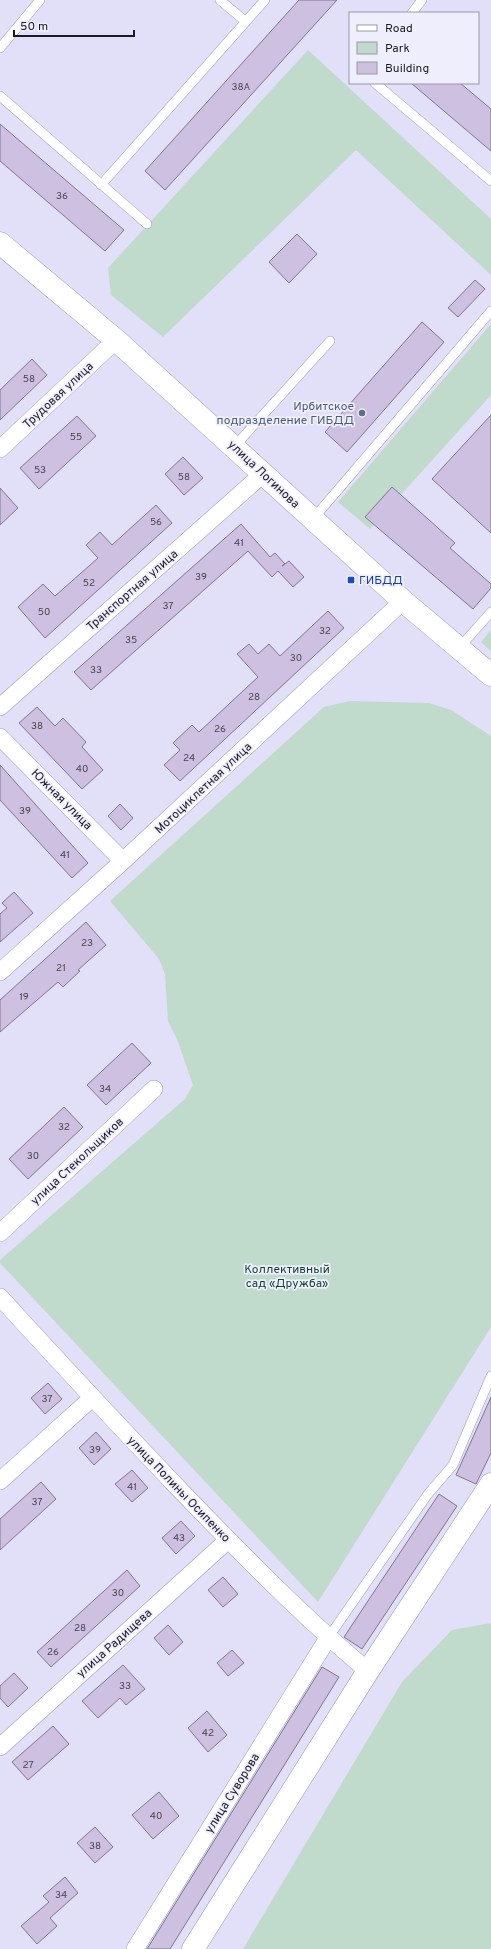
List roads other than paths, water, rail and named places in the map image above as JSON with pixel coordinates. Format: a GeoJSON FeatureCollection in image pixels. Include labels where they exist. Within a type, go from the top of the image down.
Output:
{"type":"FeatureCollection","features":[{"type":"Feature","properties":{"kind":"street","name":"улица Логинова"},"geometry":{"type":"LineString","coordinates":[[0,243],[116,340],[404,601],[491,675]]}},
{"type":"Feature","properties":{"kind":"street","name":"Трудовая улица"},"geometry":{"type":"LineString","coordinates":[[0,449],[116,340]]}},
{"type":"Feature","properties":{"kind":"street","name":"Транспортная улица"},"geometry":{"type":"LineString","coordinates":[[0,707],[264,473]]}},
{"type":"Feature","properties":{"kind":"street","name":"Мотоциклетная улица"},"geometry":{"type":"LineString","coordinates":[[0,972],[123,861],[404,601]]}},
{"type":"Feature","properties":{"kind":"street","name":"Южная улица"},"geometry":{"type":"LineString","coordinates":[[0,737],[123,861]]}},
{"type":"Feature","properties":{"kind":"street","name":"улица Стекольщиков"},"geometry":{"type":"LineString","coordinates":[[0,1233],[154,1088]]}},
{"type":"Feature","properties":{"kind":"street","name":"улица Полины Осипенко"},"geometry":{"type":"LineString","coordinates":[[0,1297],[92,1398],[228,1540],[328,1638],[368,1671]]}},
{"type":"Feature","properties":{"kind":"street"},"geometry":{"type":"LineString","coordinates":[[0,1481],[92,1398]]}},
{"type":"Feature","properties":{"kind":"street"},"geometry":{"type":"LineString","coordinates":[[193,1949],[368,1671],[490,1488]]}},
{"type":"Feature","properties":{"kind":"street","name":"улица Радищева"},"geometry":{"type":"LineString","coordinates":[[0,1747],[228,1540]]}},
{"type":"Feature","properties":{"kind":"street","name":"улица Суворова"},"geometry":{"type":"LineString","coordinates":[[135,1949],[328,1638]]}},
{"type":"Feature","properties":{"kind":"lane"},"geometry":{"type":"LineString","coordinates":[[0,48],[40,0]]}},
{"type":"Feature","properties":{"kind":"lane"},"geometry":{"type":"LineString","coordinates":[[220,0],[245,21]]}},
{"type":"Feature","properties":{"kind":"lane"},"geometry":{"type":"LineString","coordinates":[[101,185],[265,0]]}},
{"type":"Feature","properties":{"kind":"lane"},"geometry":{"type":"LineString","coordinates":[[413,12],[422,0]]}},
{"type":"Feature","properties":{"kind":"lane"},"geometry":{"type":"LineString","coordinates":[[376,84],[491,181]]}},
{"type":"Feature","properties":{"kind":"lane"},"geometry":{"type":"LineString","coordinates":[[0,96],[147,224]]}},
{"type":"Feature","properties":{"kind":"lane"},"geometry":{"type":"LineString","coordinates":[[313,519],[491,312]]}},
{"type":"Feature","properties":{"kind":"lane"},"geometry":{"type":"LineString","coordinates":[[234,447],[330,341]]}},
{"type":"Feature","properties":{"kind":"lane"},"geometry":{"type":"LineString","coordinates":[[460,648],[491,612]]}},
{"type":"Feature","properties":{"kind":"lane"},"geometry":{"type":"LineString","coordinates":[[328,1638],[428,1494],[453,1465],[491,1376]]}},
{"type":"Feature","properties":{"kind":"place","name":"Ирбитское подразделение ГИБДД"},"geometry":{"type":"Point","coordinates":[362,413]}},
{"type":"Feature","properties":{"kind":"place","name":"ГИБДД"},"geometry":{"type":"Point","coordinates":[351,580]}},
{"type":"Feature","properties":{"kind":"park label","name":"Коллективный сад «Дружба»"},"geometry":{"type":"Point","coordinates":[287,1276]}}]}
